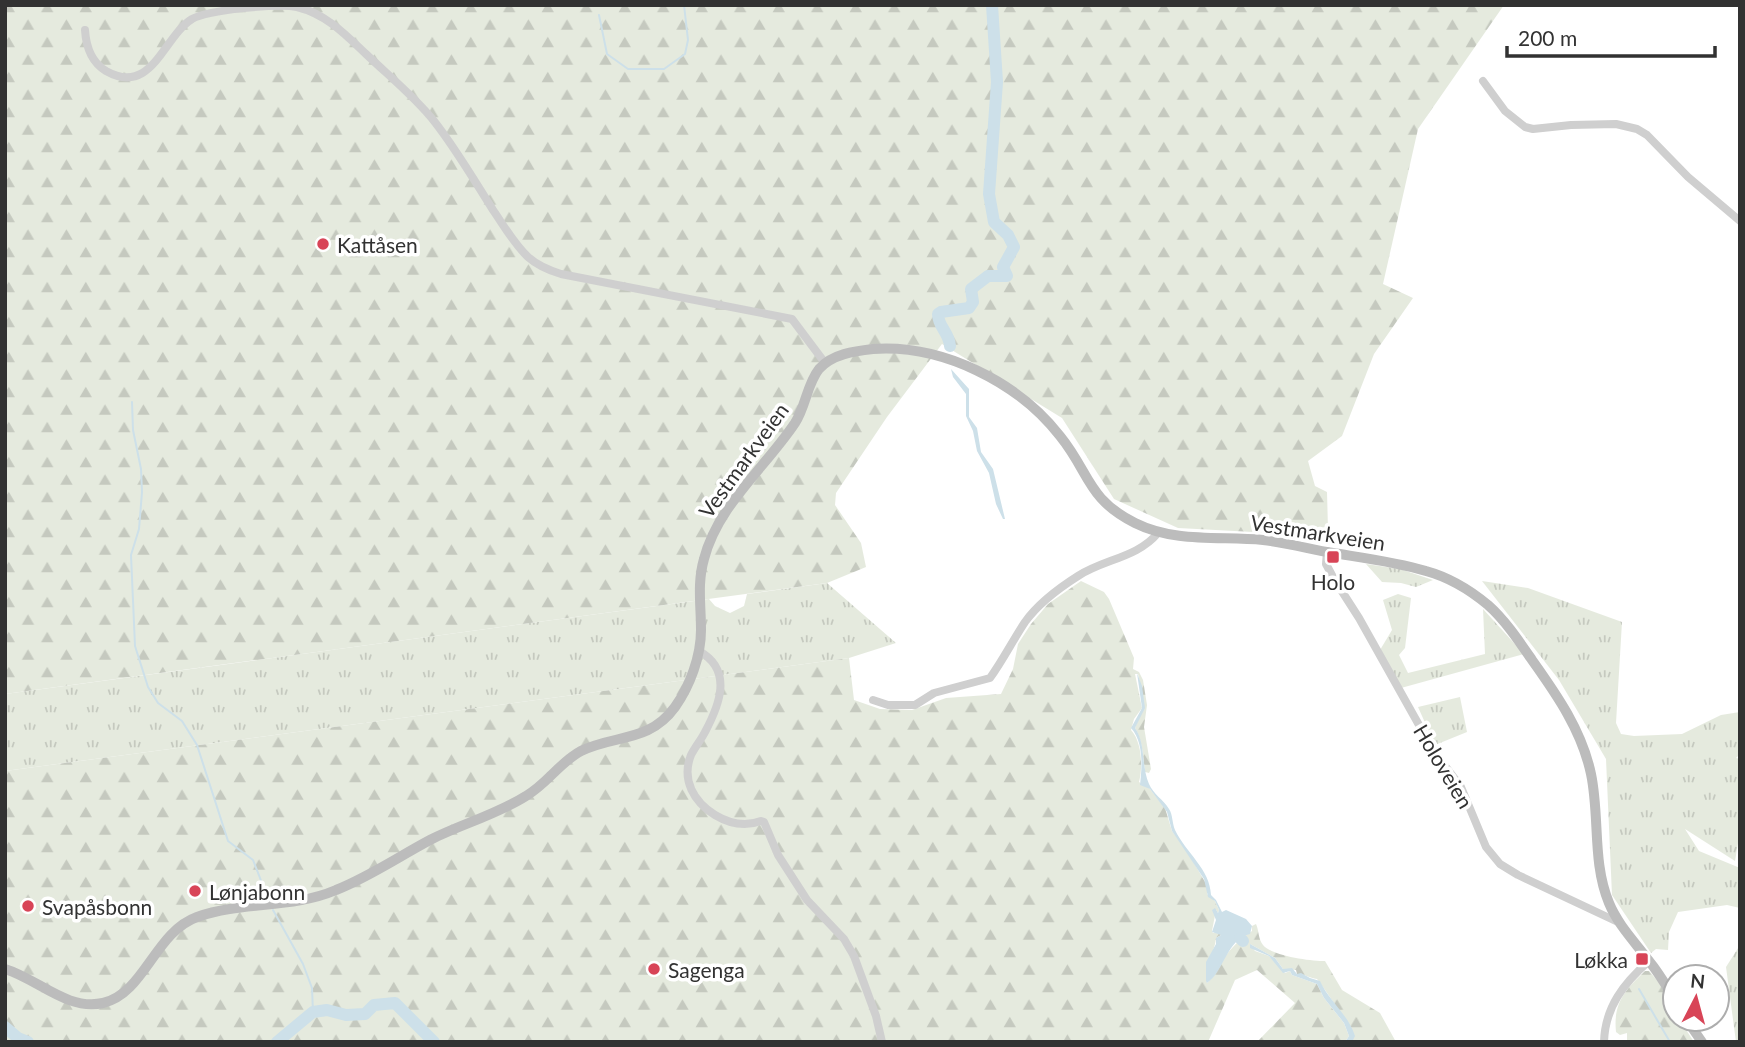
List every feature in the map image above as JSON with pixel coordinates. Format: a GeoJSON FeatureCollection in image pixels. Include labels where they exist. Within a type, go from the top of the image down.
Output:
{"type":"FeatureCollection","features":[{"type":"Feature","properties":{"kind":"street"},"geometry":{"type":"LineString","coordinates":[[85,30],[86,43],[97,64],[114,75],[128,77],[150,67],[181,28],[193,18],[209,13],[270,5],[297,7],[318,14],[338,26],[424,109],[517,245],[543,268],[561,274],[792,319],[825,363]]}},
{"type":"Feature","properties":{"kind":"street"},"geometry":{"type":"LineString","coordinates":[[1483,81],[1505,111],[1525,127],[1533,129],[1616,124],[1637,129],[1740,221]]}},
{"type":"Feature","properties":{"kind":"street","name":"Vestmarkveien"},"geometry":{"type":"LineString","coordinates":[[5,969],[27,977],[77,1003],[111,1001],[129,988],[166,939],[187,921],[220,911],[310,899],[342,888],[433,838],[529,795],[581,751],[649,730],[673,709],[690,677],[699,651],[699,581],[711,537],[732,503],[799,418],[814,378],[825,363],[853,352],[892,349],[931,355],[977,371],[1024,401],[1053,428],[1070,450],[1091,487],[1107,505],[1126,519],[1158,533],[1268,541],[1403,565],[1440,575],[1471,592],[1490,607],[1504,622],[1558,697],[1583,746],[1593,786],[1600,874],[1610,906],[1661,979]]}},
{"type":"Feature","properties":{"kind":"street"},"geometry":{"type":"LineString","coordinates":[[873,700],[888,705],[915,705],[934,692],[990,678],[1026,621],[1058,590],[1093,568],[1134,552],[1158,533]]}},
{"type":"Feature","properties":{"kind":"street","name":"Holoveien"},"geometry":{"type":"LineString","coordinates":[[1327,551],[1326,564],[1334,579],[1433,750],[1461,788],[1486,847],[1500,864],[1518,875],[1620,923]]}},
{"type":"Feature","properties":{"kind":"street"},"geometry":{"type":"LineString","coordinates":[[699,651],[717,666],[721,680],[718,700],[710,721],[689,763],[689,785],[692,794],[708,810],[727,821],[752,824],[761,821],[767,828],[778,855],[807,900],[844,939],[854,956],[876,1016],[882,1042]]}},
{"type":"Feature","properties":{"kind":"street"},"geometry":{"type":"LineString","coordinates":[[1604,1042],[1605,1029],[1616,997],[1627,981],[1649,961]]}},
{"type":"Feature","properties":{"kind":"green space"},"geometry":{"type":"Polygon","coordinates":[[[5,5],[1504,5],[1418,129],[1383,284],[1413,298],[1374,354],[1342,436],[1308,461],[1315,486],[1327,492],[1328,529],[1291,534],[1178,528],[1114,499],[1062,418],[942,344],[887,417],[836,493],[835,505],[861,543],[866,567],[827,583],[5,694],[5,5]]]}},
{"type":"Feature","properties":{"kind":"green space"},"geometry":{"type":"Polygon","coordinates":[[[1366,564],[1400,569],[1433,580],[1416,587],[1382,582],[1366,564]]]}},
{"type":"Feature","properties":{"kind":"green space"},"geometry":{"type":"Polygon","coordinates":[[[1081,581],[1104,592],[1109,599],[1134,658],[1133,669],[1139,672],[1143,680],[1147,705],[1144,727],[1151,769],[1149,773],[1145,772],[1141,744],[1135,728],[1144,703],[1138,674],[1135,674],[1142,708],[1134,719],[1131,730],[1141,755],[1139,782],[1150,789],[1165,808],[1172,831],[1185,848],[1207,885],[1207,894],[1215,901],[1219,910],[1218,913],[1216,910],[1212,931],[1221,935],[1216,938],[1208,963],[1207,983],[1229,951],[1252,931],[1252,926],[1256,924],[1261,943],[1268,949],[1292,957],[1325,961],[1342,990],[1380,1013],[1396,1042],[1349,1042],[1353,1040],[1346,1024],[1317,979],[1297,974],[1296,970],[1283,969],[1275,958],[1250,944],[1255,951],[1269,956],[1285,973],[1290,971],[1292,975],[1317,984],[1324,998],[1344,1023],[1349,1036],[1345,1042],[1257,1042],[1295,1003],[1257,970],[1235,980],[1208,1042],[5,1042],[5,771],[849,658],[854,700],[880,709],[912,710],[946,698],[1001,694],[1013,669],[1018,644],[1031,624],[1048,604],[1081,581]]]}},
{"type":"Feature","properties":{"kind":"green space"},"geometry":{"type":"Polygon","coordinates":[[[1482,581],[1528,588],[1622,622],[1616,723],[1621,734],[1682,734],[1721,715],[1740,712],[1740,754],[1736,758],[1740,759],[1740,831],[1735,861],[1685,829],[1699,851],[1740,868],[1740,908],[1727,905],[1678,912],[1669,932],[1668,950],[1656,949],[1651,953],[1612,895],[1606,759],[1559,680],[1482,581]]]}},
{"type":"Feature","properties":{"kind":"green space"},"geometry":{"type":"Polygon","coordinates":[[[827,583],[896,643],[849,658],[5,771],[5,694],[709,599],[715,606],[730,613],[744,606],[747,594],[827,583]]]}},
{"type":"Feature","properties":{"kind":"green space"},"geometry":{"type":"Polygon","coordinates":[[[1398,594],[1411,598],[1405,648],[1399,655],[1408,673],[1485,654],[1483,609],[1524,654],[1401,688],[1380,650],[1392,630],[1383,600],[1398,594]]]}},
{"type":"Feature","properties":{"kind":"green space"},"geometry":{"type":"Polygon","coordinates":[[[1460,697],[1467,732],[1435,745],[1418,707],[1460,697]]]}},
{"type":"Feature","properties":{"kind":"green space"},"geometry":{"type":"Polygon","coordinates":[[[1740,945],[1740,1040],[1736,1042],[1731,1004],[1731,963],[1729,963],[1740,945]]]}},
{"type":"Feature","properties":{"kind":"green space"},"geometry":{"type":"Polygon","coordinates":[[[1645,971],[1649,971],[1661,986],[1661,1033],[1688,1033],[1694,1042],[1627,1042],[1627,1033],[1620,1035],[1616,1032],[1616,1013],[1632,984],[1645,971]]]}},
{"type":"Feature","properties":{"kind":"shaded area"},"geometry":{"type":"Polygon","coordinates":[[[951,369],[969,389],[969,417],[977,428],[981,452],[993,469],[1005,519],[996,504],[989,473],[977,451],[973,431],[966,416],[966,394],[953,377],[951,369]]]}},
{"type":"Feature","properties":{"kind":"shaded area"},"geometry":{"type":"Polygon","coordinates":[[[1137,673],[1145,708],[1135,728],[1141,741],[1149,784],[1169,809],[1175,830],[1202,869],[1211,895],[1216,900],[1222,912],[1226,910],[1246,919],[1252,926],[1250,934],[1236,942],[1207,983],[1206,962],[1216,944],[1216,938],[1221,935],[1212,932],[1216,920],[1212,910],[1215,908],[1218,913],[1219,910],[1215,901],[1208,897],[1204,879],[1172,831],[1167,812],[1150,789],[1140,785],[1140,748],[1131,728],[1142,708],[1137,673]]]}},
{"type":"Feature","properties":{"kind":"shaded area"},"geometry":{"type":"Polygon","coordinates":[[[1250,944],[1275,958],[1283,969],[1292,968],[1297,974],[1301,973],[1320,981],[1352,1028],[1355,1036],[1353,1040],[1345,1042],[1349,1036],[1344,1023],[1324,998],[1317,984],[1292,975],[1290,971],[1283,973],[1269,956],[1250,948],[1250,944]]]}},
{"type":"Feature","properties":{"kind":"waterway"},"geometry":{"type":"LineString","coordinates":[[599,15],[607,54],[628,69],[664,69],[685,54],[688,40],[684,5]]}},
{"type":"Feature","properties":{"kind":"waterway"},"geometry":{"type":"LineString","coordinates":[[950,346],[938,314],[969,308],[973,302],[971,289],[988,276],[1007,276],[1003,267],[1014,247],[1008,235],[994,222],[989,194],[997,82],[992,5]]}},
{"type":"Feature","properties":{"kind":"waterway"},"geometry":{"type":"LineString","coordinates":[[132,402],[142,492],[139,529],[131,555],[135,646],[148,687],[158,703],[182,721],[197,745],[228,841],[253,860],[267,896]]}},
{"type":"Feature","properties":{"kind":"waterway"},"geometry":{"type":"LineString","coordinates":[[273,910],[303,964],[312,988],[313,1012]]}},
{"type":"Feature","properties":{"kind":"waterway"},"geometry":{"type":"LineString","coordinates":[[1240,938],[1243,941]]}},
{"type":"Feature","properties":{"kind":"waterway"},"geometry":{"type":"LineString","coordinates":[[1639,989],[1670,1042]]}},
{"type":"Feature","properties":{"kind":"waterway"},"geometry":{"type":"LineString","coordinates":[[277,1042],[313,1012],[327,1010],[346,1015],[365,1014],[374,1005],[395,1003],[434,1042]]}},
{"type":"Feature","properties":{"kind":"waterway"},"geometry":{"type":"LineString","coordinates":[[5,1027],[18,1038],[28,1042]]}},
{"type":"Feature","properties":{"kind":"place","name":"Kattåsen"},"geometry":{"type":"Point","coordinates":[323,244]}},
{"type":"Feature","properties":{"kind":"place","name":"Holo"},"geometry":{"type":"Point","coordinates":[1333,557]}},
{"type":"Feature","properties":{"kind":"place","name":"Lønjabonn"},"geometry":{"type":"Point","coordinates":[195,891]}},
{"type":"Feature","properties":{"kind":"place","name":"Svapåsbonn"},"geometry":{"type":"Point","coordinates":[28,906]}},
{"type":"Feature","properties":{"kind":"place","name":"Løkka"},"geometry":{"type":"Point","coordinates":[1642,959]}},
{"type":"Feature","properties":{"kind":"place","name":"Sagenga"},"geometry":{"type":"Point","coordinates":[654,969]}}]}
